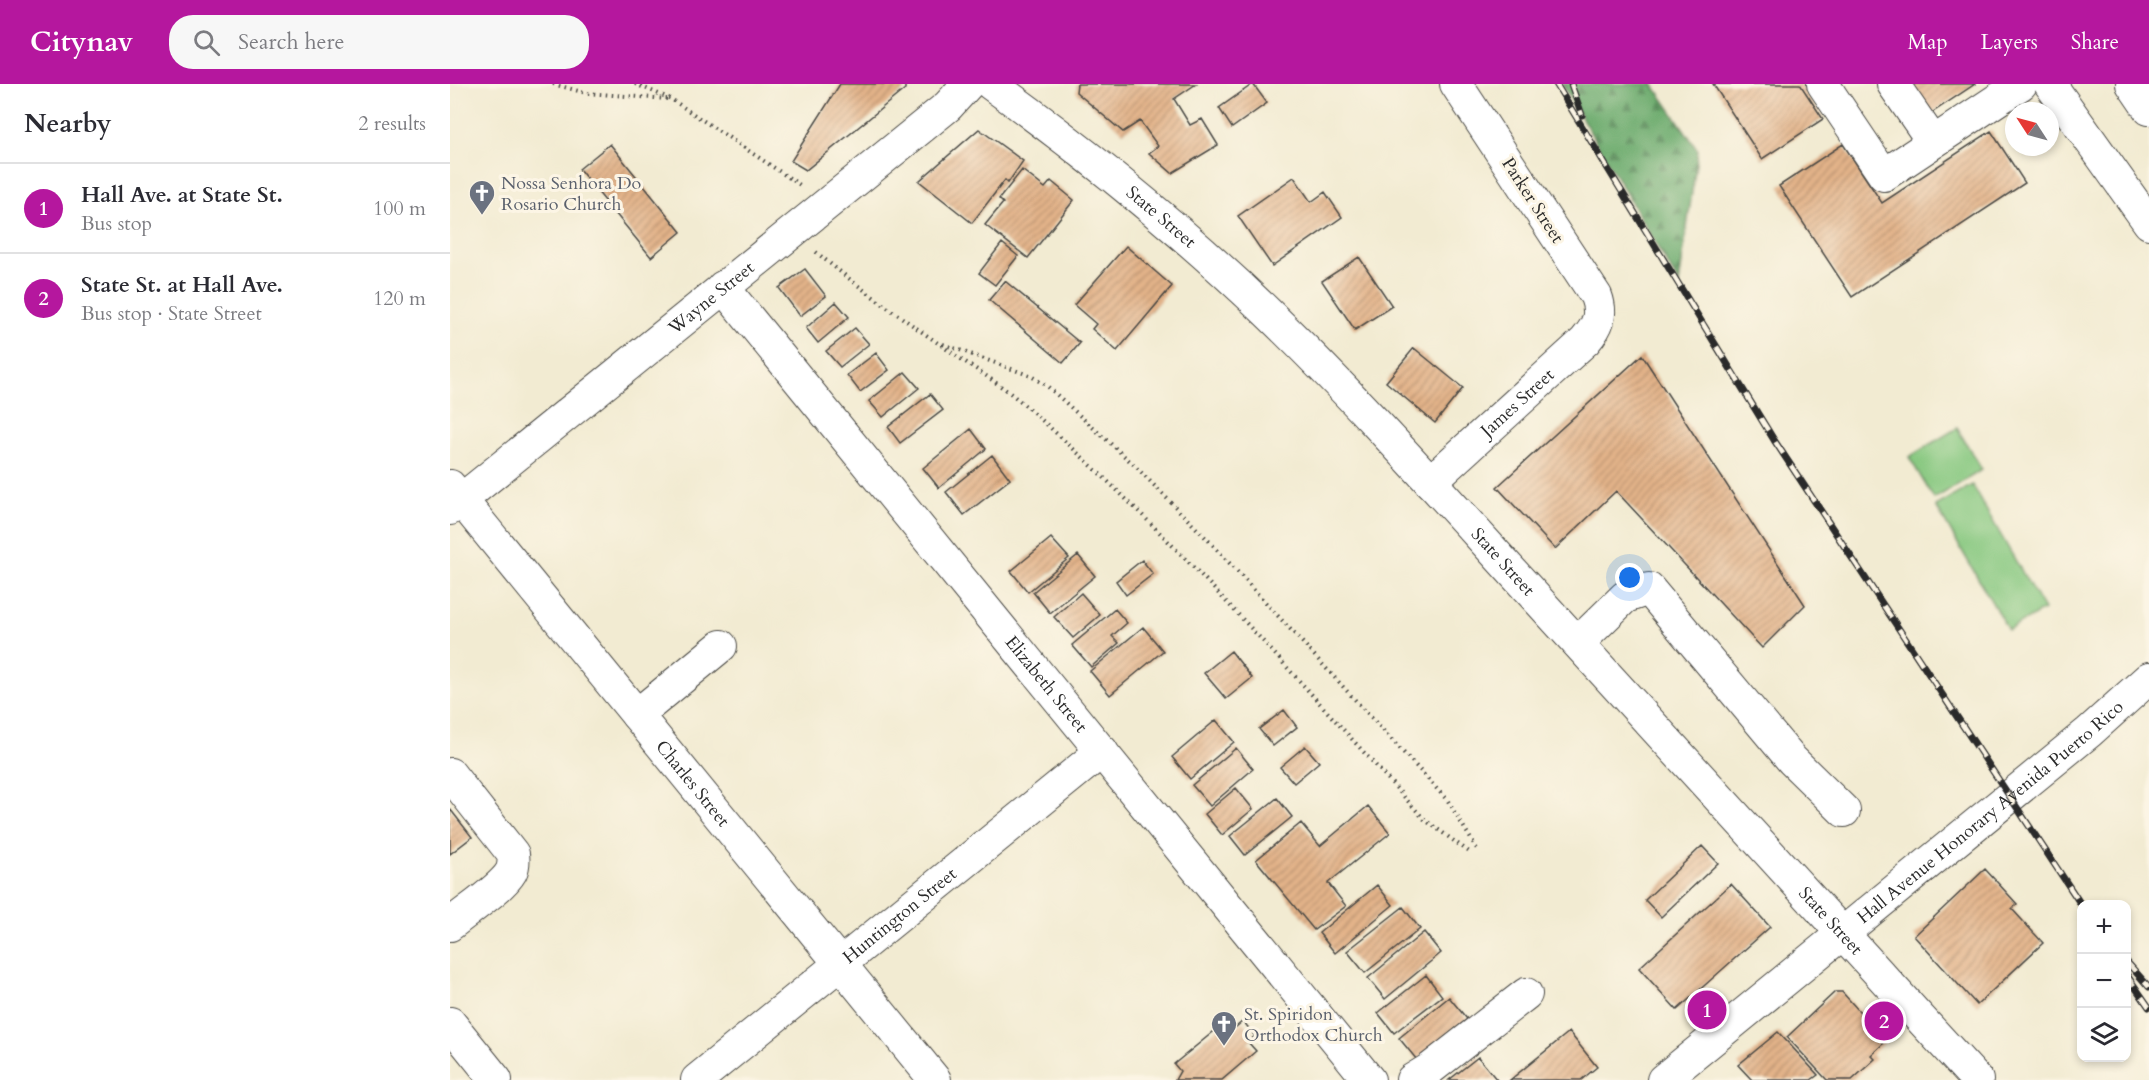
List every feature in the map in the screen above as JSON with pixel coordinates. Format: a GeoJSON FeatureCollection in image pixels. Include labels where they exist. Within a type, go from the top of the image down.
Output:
{"type":"FeatureCollection","features":[{"type":"Feature","properties":{"kind":"street","name":"Wayne Street"},"geometry":{"type":"LineString","coordinates":[[454,498],[794,231],[948,106],[968,84]]}},
{"type":"Feature","properties":{"kind":"street","name":"Parker Street"},"geometry":{"type":"LineString","coordinates":[[1456,84],[1596,296],[1601,308],[1599,320]]}},
{"type":"Feature","properties":{"kind":"street"},"geometry":{"type":"LineString","coordinates":[[1823,84],[1884,175],[2021,84]]}},
{"type":"Feature","properties":{"kind":"street"},"geometry":{"type":"LineString","coordinates":[[1893,84],[1932,142]]}},
{"type":"Feature","properties":{"kind":"street"},"geometry":{"type":"LineString","coordinates":[[2050,84],[2149,223]]}},
{"type":"Feature","properties":{"kind":"street"},"geometry":{"type":"LineString","coordinates":[[2132,84],[2149,109]]}},
{"type":"Feature","properties":{"kind":"street","name":"State Street"},"geometry":{"type":"LineString","coordinates":[[1005,88],[1185,237],[1319,364],[1578,643],[1977,1080]]}},
{"type":"Feature","properties":{"kind":"street","name":"Elizabeth Street"},"geometry":{"type":"LineString","coordinates":[[723,287],[1369,1080]]}},
{"type":"Feature","properties":{"kind":"street","name":"James Street"},"geometry":{"type":"LineString","coordinates":[[1430,482],[1585,342],[1599,320]]}},
{"type":"Feature","properties":{"kind":"street","name":"Charles Street"},"geometry":{"type":"LineString","coordinates":[[454,498],[637,715],[935,1080]]}},
{"type":"Feature","properties":{"kind":"street"},"geometry":{"type":"LineString","coordinates":[[1578,643],[1625,597],[1649,589],[1791,760],[1844,811]]}},
{"type":"Feature","properties":{"kind":"street"},"geometry":{"type":"LineString","coordinates":[[637,715],[721,646]]}},
{"type":"Feature","properties":{"kind":"street","name":"Hall Avenue Honorary Avenida Puerto Rico"},"geometry":{"type":"LineString","coordinates":[[1664,1080],[2089,732],[2149,678]]}},
{"type":"Feature","properties":{"kind":"street","name":"Huntington Street"},"geometry":{"type":"LineString","coordinates":[[697,1080],[1102,751]]}},
{"type":"Feature","properties":{"kind":"street"},"geometry":{"type":"LineString","coordinates":[[450,774],[513,854],[514,865],[510,875],[500,885],[450,925]]}},
{"type":"Feature","properties":{"kind":"street"},"geometry":{"type":"LineString","coordinates":[[1412,1080],[1430,1069],[1526,994]]}},
{"type":"Feature","properties":{"kind":"street"},"geometry":{"type":"LineString","coordinates":[[450,1023],[496,1080]]}},
{"type":"Feature","properties":{"kind":"path"},"geometry":{"type":"LineString","coordinates":[[554,84],[586,93],[670,99]]}},
{"type":"Feature","properties":{"kind":"path"},"geometry":{"type":"LineString","coordinates":[[635,84],[670,99],[795,181],[823,206]]}},
{"type":"Feature","properties":{"kind":"path"},"geometry":{"type":"LineString","coordinates":[[794,231],[823,258],[1013,395],[1111,483],[1190,563],[1425,820],[1472,854]]}},
{"type":"Feature","properties":{"kind":"path"},"geometry":{"type":"LineString","coordinates":[[938,342],[1031,376],[1047,386],[1131,462],[1211,543],[1448,801],[1477,849]]}},
{"type":"Feature","properties":{"kind":"green space"},"geometry":{"type":"Polygon","coordinates":[[[1562,84],[1653,84],[1698,150],[1679,284],[1562,84]]]}},
{"type":"Feature","properties":{"kind":"green space"},"geometry":{"type":"Polygon","coordinates":[[[1957,428],[1982,470],[1934,499],[1909,457],[1957,428]]]}},
{"type":"Feature","properties":{"kind":"green space"},"geometry":{"type":"Polygon","coordinates":[[[1972,485],[2044,610],[2008,630],[1936,506],[1972,485]]]}},
{"type":"Feature","properties":{"kind":"building"},"geometry":{"type":"Polygon","coordinates":[[[840,84],[905,84],[905,89],[806,170],[791,161],[840,84]]]}},
{"type":"Feature","properties":{"kind":"building"},"geometry":{"type":"Polygon","coordinates":[[[1077,84],[1196,84],[1174,99],[1190,125],[1202,119],[1218,145],[1172,173],[1149,153],[1158,146],[1140,121],[1123,132],[1076,92],[1077,84]]]}},
{"type":"Feature","properties":{"kind":"building"},"geometry":{"type":"Polygon","coordinates":[[[1253,84],[1267,103],[1232,128],[1219,108],[1253,84]]]}},
{"type":"Feature","properties":{"kind":"building"},"geometry":{"type":"Polygon","coordinates":[[[1713,84],[1800,84],[1823,119],[1762,159],[1713,84]]]}},
{"type":"Feature","properties":{"kind":"building"},"geometry":{"type":"Polygon","coordinates":[[[1906,84],[1975,84],[1927,116],[1906,84]]]}},
{"type":"Feature","properties":{"kind":"building"},"geometry":{"type":"Polygon","coordinates":[[[979,129],[1023,161],[1008,183],[1005,180],[972,223],[919,181],[979,129]]]}},
{"type":"Feature","properties":{"kind":"building"},"geometry":{"type":"Polygon","coordinates":[[[1991,131],[2005,156],[2007,156],[2025,183],[1852,297],[1779,186],[1843,144],[1882,203],[1991,131]]]}},
{"type":"Feature","properties":{"kind":"building"},"geometry":{"type":"Polygon","coordinates":[[[610,144],[681,232],[651,257],[579,169],[610,144]]]}},
{"type":"Feature","properties":{"kind":"building"},"geometry":{"type":"Polygon","coordinates":[[[1022,170],[1045,188],[1051,181],[1074,200],[1028,258],[985,225],[1003,203],[999,199],[1022,170]]]}},
{"type":"Feature","properties":{"kind":"building"},"geometry":{"type":"Polygon","coordinates":[[[1294,177],[1311,202],[1325,192],[1342,217],[1272,266],[1238,216],[1294,177]]]}},
{"type":"Feature","properties":{"kind":"building"},"geometry":{"type":"Polygon","coordinates":[[[1002,243],[1018,256],[995,285],[979,273],[1002,243]]]}},
{"type":"Feature","properties":{"kind":"building"},"geometry":{"type":"Polygon","coordinates":[[[1126,246],[1172,286],[1117,351],[1092,329],[1096,324],[1074,305],[1126,246]]]}},
{"type":"Feature","properties":{"kind":"building"},"geometry":{"type":"Polygon","coordinates":[[[1359,257],[1392,306],[1355,330],[1322,281],[1359,257]]]}},
{"type":"Feature","properties":{"kind":"building"},"geometry":{"type":"Polygon","coordinates":[[[805,269],[826,296],[800,316],[779,288],[805,269]]]}},
{"type":"Feature","properties":{"kind":"building"},"geometry":{"type":"Polygon","coordinates":[[[1005,281],[1080,343],[1063,363],[989,300],[1005,281]]]}},
{"type":"Feature","properties":{"kind":"building"},"geometry":{"type":"Polygon","coordinates":[[[836,302],[849,317],[818,343],[806,328],[836,302]]]}},
{"type":"Feature","properties":{"kind":"building"},"geometry":{"type":"Polygon","coordinates":[[[855,328],[869,344],[840,367],[826,351],[855,328]]]}},
{"type":"Feature","properties":{"kind":"building"},"geometry":{"type":"Polygon","coordinates":[[[1414,348],[1463,388],[1435,423],[1386,382],[1414,348]]]}},
{"type":"Feature","properties":{"kind":"building"},"geometry":{"type":"Polygon","coordinates":[[[876,353],[889,370],[860,392],[847,375],[876,353]]]}},
{"type":"Feature","properties":{"kind":"building"},"geometry":{"type":"Polygon","coordinates":[[[1642,355],[1805,605],[1762,648],[1616,491],[1555,549],[1497,487],[1642,355]]]}},
{"type":"Feature","properties":{"kind":"building"},"geometry":{"type":"Polygon","coordinates":[[[905,372],[919,388],[883,417],[869,401],[905,372]]]}},
{"type":"Feature","properties":{"kind":"building"},"geometry":{"type":"Polygon","coordinates":[[[930,394],[943,410],[900,443],[888,427],[930,394]]]}},
{"type":"Feature","properties":{"kind":"building"},"geometry":{"type":"Polygon","coordinates":[[[971,429],[986,449],[939,488],[923,468],[971,429]]]}},
{"type":"Feature","properties":{"kind":"building"},"geometry":{"type":"Polygon","coordinates":[[[992,455],[1010,479],[964,515],[946,492],[992,455]]]}},
{"type":"Feature","properties":{"kind":"building"},"geometry":{"type":"Polygon","coordinates":[[[1051,538],[1069,558],[1028,592],[1011,571],[1051,538]]]}},
{"type":"Feature","properties":{"kind":"building"},"geometry":{"type":"Polygon","coordinates":[[[1078,555],[1095,576],[1050,613],[1033,592],[1078,555]]]}},
{"type":"Feature","properties":{"kind":"building"},"geometry":{"type":"Polygon","coordinates":[[[1142,560],[1153,574],[1126,595],[1116,581],[1142,560]]]}},
{"type":"Feature","properties":{"kind":"building"},"geometry":{"type":"Polygon","coordinates":[[[1081,593],[1100,615],[1073,638],[1054,617],[1081,593]]]}},
{"type":"Feature","properties":{"kind":"building"},"geometry":{"type":"Polygon","coordinates":[[[1115,609],[1127,623],[1112,636],[1119,643],[1091,667],[1072,645],[1115,609]]]}},
{"type":"Feature","properties":{"kind":"building"},"geometry":{"type":"Polygon","coordinates":[[[1143,627],[1163,651],[1110,695],[1090,671],[1143,627]]]}},
{"type":"Feature","properties":{"kind":"building"},"geometry":{"type":"Polygon","coordinates":[[[1231,651],[1252,678],[1226,699],[1204,673],[1231,651]]]}},
{"type":"Feature","properties":{"kind":"building"},"geometry":{"type":"Polygon","coordinates":[[[1284,710],[1297,727],[1273,746],[1259,729],[1284,710]]]}},
{"type":"Feature","properties":{"kind":"building"},"geometry":{"type":"Polygon","coordinates":[[[1216,720],[1234,742],[1190,779],[1172,757],[1216,720]]]}},
{"type":"Feature","properties":{"kind":"building"},"geometry":{"type":"Polygon","coordinates":[[[1305,746],[1319,762],[1294,783],[1280,767],[1305,746]]]}},
{"type":"Feature","properties":{"kind":"building"},"geometry":{"type":"Polygon","coordinates":[[[1236,748],[1253,769],[1210,806],[1192,785],[1236,748]]]}},
{"type":"Feature","properties":{"kind":"building"},"geometry":{"type":"Polygon","coordinates":[[[1236,788],[1253,809],[1222,835],[1205,814],[1236,788]]]}},
{"type":"Feature","properties":{"kind":"building"},"geometry":{"type":"Polygon","coordinates":[[[1277,798],[1292,817],[1245,855],[1230,836],[1277,798]]]}},
{"type":"Feature","properties":{"kind":"building"},"geometry":{"type":"Polygon","coordinates":[[[1368,806],[1390,833],[1328,883],[1346,906],[1314,930],[1256,860],[1301,823],[1320,846],[1368,806]]]}},
{"type":"Feature","properties":{"kind":"building"},"geometry":{"type":"Polygon","coordinates":[[[450,809],[472,837],[450,854],[450,809]]]}},
{"type":"Feature","properties":{"kind":"building"},"geometry":{"type":"Polygon","coordinates":[[[1702,846],[1718,863],[1661,917],[1645,900],[1702,846]]]}},
{"type":"Feature","properties":{"kind":"building"},"geometry":{"type":"Polygon","coordinates":[[[1985,869],[2017,904],[2012,909],[2043,943],[1977,1005],[1914,936],[1985,869]]]}},
{"type":"Feature","properties":{"kind":"building"},"geometry":{"type":"Polygon","coordinates":[[[1731,884],[1770,927],[1677,1010],[1639,968],[1731,884]]]}},
{"type":"Feature","properties":{"kind":"building"},"geometry":{"type":"Polygon","coordinates":[[[1377,885],[1393,905],[1335,953],[1319,933],[1377,885]]]}},
{"type":"Feature","properties":{"kind":"building"},"geometry":{"type":"Polygon","coordinates":[[[1403,907],[1420,929],[1365,973],[1347,951],[1403,907]]]}},
{"type":"Feature","properties":{"kind":"building"},"geometry":{"type":"Polygon","coordinates":[[[1424,932],[1441,953],[1385,999],[1368,978],[1424,932]]]}},
{"type":"Feature","properties":{"kind":"building"},"geometry":{"type":"Polygon","coordinates":[[[1426,975],[1442,996],[1394,1033],[1378,1013],[1426,975]]]}},
{"type":"Feature","properties":{"kind":"building"},"geometry":{"type":"Polygon","coordinates":[[[1835,992],[1842,992],[1886,1041],[1871,1055],[1875,1059],[1852,1080],[1827,1080],[1787,1037],[1835,992]]]}},
{"type":"Feature","properties":{"kind":"building"},"geometry":{"type":"Polygon","coordinates":[[[1449,997],[1467,1019],[1417,1060],[1399,1038],[1449,997]]]}},
{"type":"Feature","properties":{"kind":"building","name":"St. Spiridon Orthodox Church"},"geometry":{"type":"Polygon","coordinates":[[[1229,1019],[1236,1027],[1243,1021],[1255,1036],[1248,1042],[1256,1051],[1222,1080],[1175,1080],[1180,1071],[1174,1064],[1229,1019]]]}},
{"type":"Feature","properties":{"kind":"building"},"geometry":{"type":"Polygon","coordinates":[[[1569,1032],[1597,1067],[1581,1080],[1510,1080],[1569,1032]]]}},
{"type":"Feature","properties":{"kind":"building"},"geometry":{"type":"Polygon","coordinates":[[[1778,1032],[1818,1075],[1811,1080],[1752,1080],[1738,1065],[1778,1032]]]}},
{"type":"Feature","properties":{"kind":"building"},"geometry":{"type":"Polygon","coordinates":[[[1478,1057],[1497,1080],[1449,1080],[1478,1057]]]}},
{"type":"Feature","properties":{"kind":"railway"},"geometry":{"type":"LineString","coordinates":[[1556,84],[1774,440],[2078,900]]}},
{"type":"Feature","properties":{"kind":"railway"},"geometry":{"type":"LineString","coordinates":[[1571,84],[1582,115]]}},
{"type":"Feature","properties":{"kind":"railway"},"geometry":{"type":"LineString","coordinates":[[2131,967],[2149,987]]}},
{"type":"Feature","properties":{"kind":"railway"},"geometry":{"type":"LineString","coordinates":[[2131,981],[2149,1007]]}},
{"type":"Feature","properties":{"kind":"place","name":"Nossa Senhora Do Rosario Church"},"geometry":{"type":"Point","coordinates":[482,216]}},
{"type":"Feature","properties":{"kind":"place","name":"Hall Ave. at State St."},"geometry":{"type":"Point","coordinates":[1707,1010]}},
{"type":"Feature","properties":{"kind":"place","name":"State St. at Hall Ave."},"geometry":{"type":"Point","coordinates":[1884,1021]}},
{"type":"Feature","properties":{"kind":"place","name":"St. Spiridon Orthodox Church"},"geometry":{"type":"Point","coordinates":[1224,1047]}}]}
